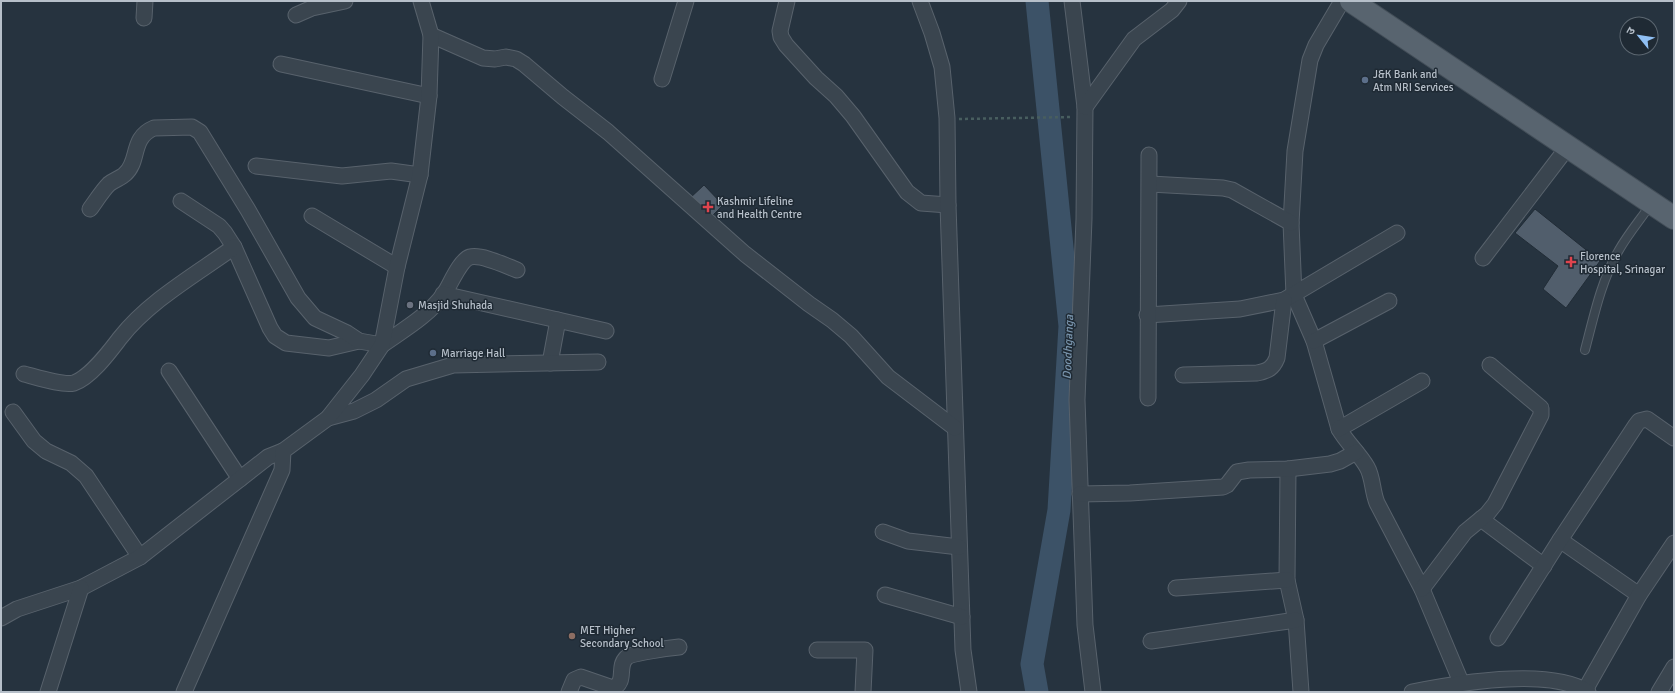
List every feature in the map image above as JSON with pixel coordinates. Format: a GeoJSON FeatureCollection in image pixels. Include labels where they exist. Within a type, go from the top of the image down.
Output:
{"type":"FeatureCollection","features":[{"type":"Feature","properties":{"kind":"main road"},"geometry":{"type":"LineString","coordinates":[[1351,1],[1567,148],[1674,218]]}},
{"type":"Feature","properties":{"kind":"street"},"geometry":{"type":"LineString","coordinates":[[144,18],[145,1]]}},
{"type":"Feature","properties":{"kind":"street"},"geometry":{"type":"LineString","coordinates":[[296,15],[312,8],[345,1]]}},
{"type":"Feature","properties":{"kind":"street"},"geometry":{"type":"LineString","coordinates":[[382,345],[397,267],[420,176],[429,96],[431,35],[421,1]]}},
{"type":"Feature","properties":{"kind":"street"},"geometry":{"type":"LineString","coordinates":[[662,79],[686,1]]}},
{"type":"Feature","properties":{"kind":"street"},"geometry":{"type":"LineString","coordinates":[[787,1],[780,31],[781,37],[786,45],[816,78],[836,96],[853,116],[907,192],[921,203],[948,205]]}},
{"type":"Feature","properties":{"kind":"street"},"geometry":{"type":"LineString","coordinates":[[920,1],[932,33],[942,67],[947,118],[948,205],[959,547],[963,650],[969,692]]}},
{"type":"Feature","properties":{"kind":"street"},"geometry":{"type":"LineString","coordinates":[[1072,1],[1084,107],[1084,219],[1078,400],[1085,625],[1093,692]]}},
{"type":"Feature","properties":{"kind":"street"},"geometry":{"type":"LineString","coordinates":[[1084,107],[1134,39],[1172,10],[1179,1]]}},
{"type":"Feature","properties":{"kind":"street"},"geometry":{"type":"LineString","coordinates":[[1183,375],[1264,372],[1274,365],[1277,358],[1289,297],[1295,151],[1305,84],[1310,60],[1316,45],[1342,1]]}},
{"type":"Feature","properties":{"kind":"street"},"geometry":{"type":"LineString","coordinates":[[431,35],[483,58],[495,59],[506,56],[516,59],[524,64],[608,132],[745,254],[851,336],[888,377],[955,428]]}},
{"type":"Feature","properties":{"kind":"street"},"geometry":{"type":"LineString","coordinates":[[281,64],[429,96]]}},
{"type":"Feature","properties":{"kind":"street"},"geometry":{"type":"LineString","coordinates":[[90,209],[109,184],[125,174],[133,160],[138,142],[149,130],[154,128],[196,128],[200,132],[248,210],[298,298],[315,318],[347,333],[359,341]]}},
{"type":"Feature","properties":{"kind":"street"},"geometry":{"type":"LineString","coordinates":[[1483,258],[1567,148]]}},
{"type":"Feature","properties":{"kind":"street"},"geometry":{"type":"LineString","coordinates":[[1148,398],[1147,315],[1150,184],[1149,155]]}},
{"type":"Feature","properties":{"kind":"street"},"geometry":{"type":"LineString","coordinates":[[256,166],[342,176],[391,171],[420,176]]}},
{"type":"Feature","properties":{"kind":"street"},"geometry":{"type":"LineString","coordinates":[[1150,184],[1223,188],[1232,190],[1242,194],[1291,223]]}},
{"type":"Feature","properties":{"kind":"street"},"geometry":{"type":"LineString","coordinates":[[181,201],[219,226],[234,247],[275,336],[286,343],[329,348],[359,341],[382,345]]}},
{"type":"Feature","properties":{"kind":"street"},"geometry":{"type":"LineString","coordinates":[[312,216],[397,267]]}},
{"type":"Feature","properties":{"kind":"street"},"geometry":{"type":"LineString","coordinates":[[1147,315],[1240,309],[1289,297],[1397,233]]}},
{"type":"Feature","properties":{"kind":"street"},"geometry":{"type":"LineString","coordinates":[[24,374],[67,384],[75,382],[86,376],[108,354],[143,312],[234,247]]}},
{"type":"Feature","properties":{"kind":"street"},"geometry":{"type":"LineString","coordinates":[[1,618],[17,609],[81,588],[140,557],[268,457],[283,451],[328,418],[362,375],[382,345],[430,309],[443,294],[466,259],[480,257],[517,270]]}},
{"type":"Feature","properties":{"kind":"street"},"geometry":{"type":"LineString","coordinates":[[443,294],[606,331]]}},
{"type":"Feature","properties":{"kind":"street"},"geometry":{"type":"LineString","coordinates":[[1289,297],[1314,342],[1344,438],[1368,468],[1373,494],[1422,589],[1461,682]]}},
{"type":"Feature","properties":{"kind":"street"},"geometry":{"type":"LineString","coordinates":[[1314,342],[1388,301]]}},
{"type":"Feature","properties":{"kind":"street"},"geometry":{"type":"LineString","coordinates":[[550,363],[558,320]]}},
{"type":"Feature","properties":{"kind":"street"},"geometry":{"type":"LineString","coordinates":[[328,418],[354,411],[376,400],[406,379],[453,365],[598,362]]}},
{"type":"Feature","properties":{"kind":"street"},"geometry":{"type":"LineString","coordinates":[[1422,589],[1465,532],[1481,520],[1495,504],[1541,415],[1541,408],[1490,365]]}},
{"type":"Feature","properties":{"kind":"street"},"geometry":{"type":"LineString","coordinates":[[169,371],[240,479]]}},
{"type":"Feature","properties":{"kind":"street"},"geometry":{"type":"LineString","coordinates":[[1340,428],[1422,381]]}},
{"type":"Feature","properties":{"kind":"street"},"geometry":{"type":"LineString","coordinates":[[13,412],[34,441],[46,451],[71,463],[86,476],[140,557]]}},
{"type":"Feature","properties":{"kind":"street"},"geometry":{"type":"LineString","coordinates":[[1498,638],[1560,540],[1639,421],[1647,419],[1674,438]]}},
{"type":"Feature","properties":{"kind":"street"},"geometry":{"type":"LineString","coordinates":[[184,692],[282,470],[283,451]]}},
{"type":"Feature","properties":{"kind":"street"},"geometry":{"type":"LineString","coordinates":[[1080,494],[1130,493],[1223,487],[1227,485],[1237,472],[1249,470],[1288,469],[1335,463],[1356,452]]}},
{"type":"Feature","properties":{"kind":"street"},"geometry":{"type":"LineString","coordinates":[[1288,469],[1287,580],[1296,620],[1301,692]]}},
{"type":"Feature","properties":{"kind":"street"},"geometry":{"type":"LineString","coordinates":[[1481,520],[1544,566]]}},
{"type":"Feature","properties":{"kind":"street"},"geometry":{"type":"LineString","coordinates":[[883,532],[908,541],[959,547]]}},
{"type":"Feature","properties":{"kind":"street"},"geometry":{"type":"LineString","coordinates":[[1560,540],[1639,595]]}},
{"type":"Feature","properties":{"kind":"street"},"geometry":{"type":"LineString","coordinates":[[1412,692],[1461,682],[1533,678],[1559,681],[1586,691],[1639,595],[1674,543]]}},
{"type":"Feature","properties":{"kind":"street"},"geometry":{"type":"LineString","coordinates":[[1176,588],[1287,580]]}},
{"type":"Feature","properties":{"kind":"street"},"geometry":{"type":"LineString","coordinates":[[48,692],[81,588]]}},
{"type":"Feature","properties":{"kind":"street"},"geometry":{"type":"LineString","coordinates":[[886,595],[962,617]]}},
{"type":"Feature","properties":{"kind":"street"},"geometry":{"type":"LineString","coordinates":[[1151,641],[1296,620]]}},
{"type":"Feature","properties":{"kind":"street"},"geometry":{"type":"LineString","coordinates":[[569,692],[574,680],[581,677],[613,688],[620,683],[623,663],[629,656],[679,647]]}},
{"type":"Feature","properties":{"kind":"street"},"geometry":{"type":"LineString","coordinates":[[817,650],[866,650],[863,692]]}},
{"type":"Feature","properties":{"kind":"street"},"geometry":{"type":"LineString","coordinates":[[1659,692],[1674,667]]}},
{"type":"Feature","properties":{"kind":"street"},"geometry":{"type":"LineString","coordinates":[[1521,679],[1529,692]]}},
{"type":"Feature","properties":{"kind":"lane"},"geometry":{"type":"LineString","coordinates":[[1585,350],[1598,298],[1606,278],[1619,250],[1651,203]]}},
{"type":"Feature","properties":{"kind":"path"},"geometry":{"type":"LineString","coordinates":[[958,119],[1072,117]]}},
{"type":"Feature","properties":{"kind":"building"},"geometry":{"type":"Polygon","coordinates":[[[704,185],[723,205],[709,219],[689,199],[704,185]]]}},
{"type":"Feature","properties":{"kind":"building"},"geometry":{"type":"Polygon","coordinates":[[[1535,209],[1600,261],[1566,308],[1543,289],[1558,266],[1515,233],[1535,209]]]}},
{"type":"Feature","properties":{"kind":"waterway","name":"Doodhganga"},"geometry":{"type":"LineString","coordinates":[[1037,1],[1070,326],[1059,510],[1032,664],[1037,692]]}},
{"type":"Feature","properties":{"kind":"place","name":"J&K Bank and Atm NRI Services"},"geometry":{"type":"Point","coordinates":[1365,80]}},
{"type":"Feature","properties":{"kind":"place","name":"Kashmir Lifeline and Health Centre"},"geometry":{"type":"Point","coordinates":[708,207]}},
{"type":"Feature","properties":{"kind":"place","name":"Florence Hospital, Srinagar"},"geometry":{"type":"Point","coordinates":[1571,262]}},
{"type":"Feature","properties":{"kind":"place","name":"Masjid Shuhada"},"geometry":{"type":"Point","coordinates":[410,305]}},
{"type":"Feature","properties":{"kind":"place","name":"Marriage Hall"},"geometry":{"type":"Point","coordinates":[433,353]}},
{"type":"Feature","properties":{"kind":"place","name":"MET Higher Secondary School"},"geometry":{"type":"Point","coordinates":[572,636]}}]}
